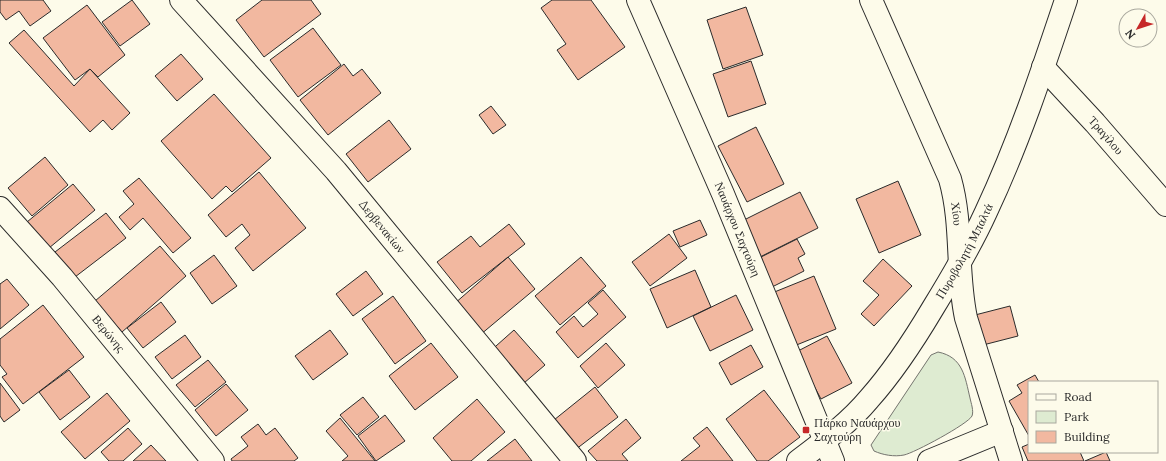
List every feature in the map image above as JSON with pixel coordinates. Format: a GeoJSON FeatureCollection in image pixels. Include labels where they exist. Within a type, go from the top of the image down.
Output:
{"type":"FeatureCollection","features":[{"type":"Feature","properties":{"kind":"street","name":"Δερβενακίων"},"geometry":{"type":"LineString","coordinates":[[180,0],[336,171],[575,461]]}},
{"type":"Feature","properties":{"kind":"street","name":"Ναυάρχου Σαχτούρη"},"geometry":{"type":"LineString","coordinates":[[638,0],[723,194],[833,461]]}},
{"type":"Feature","properties":{"kind":"street","name":"Χίου"},"geometry":{"type":"LineString","coordinates":[[871,0],[950,179],[956,202],[962,299],[966,318],[1011,461]]}},
{"type":"Feature","properties":{"kind":"street","name":"Πυροβολητή Μπαλτά"},"geometry":{"type":"LineString","coordinates":[[798,461],[825,440],[868,401],[887,378],[914,339],[960,262],[1001,179],[1043,67],[1066,0]]}},
{"type":"Feature","properties":{"kind":"street","name":"Τραγίλου"},"geometry":{"type":"LineString","coordinates":[[1043,67],[1166,205]]}},
{"type":"Feature","properties":{"kind":"street","name":"Βερώνης"},"geometry":{"type":"LineString","coordinates":[[0,208],[62,277],[213,461]]}},
{"type":"Feature","properties":{"kind":"street"},"geometry":{"type":"LineString","coordinates":[[929,461],[1002,432]]}},
{"type":"Feature","properties":{"kind":"green space"},"geometry":{"type":"Polygon","coordinates":[[[938,352],[953,358],[962,369],[972,405],[972,416],[951,431],[910,453],[900,456],[892,456],[874,451],[871,445],[931,355],[938,352]]]}},
{"type":"Feature","properties":{"kind":"building"},"geometry":{"type":"Polygon","coordinates":[[[0,0],[43,0],[51,11],[30,26],[19,11],[6,20],[0,12],[0,0]]]}},
{"type":"Feature","properties":{"kind":"building"},"geometry":{"type":"Polygon","coordinates":[[[132,0],[150,24],[120,46],[102,22],[132,0]]]}},
{"type":"Feature","properties":{"kind":"building"},"geometry":{"type":"Polygon","coordinates":[[[262,0],[311,0],[321,14],[264,57],[236,20],[262,0]]]}},
{"type":"Feature","properties":{"kind":"building"},"geometry":{"type":"Polygon","coordinates":[[[552,0],[591,0],[625,47],[578,80],[557,50],[566,44],[541,8],[552,0]]]}},
{"type":"Feature","properties":{"kind":"building"},"geometry":{"type":"Polygon","coordinates":[[[87,5],[125,55],[98,77],[90,69],[75,80],[43,38],[87,5]]]}},
{"type":"Feature","properties":{"kind":"building"},"geometry":{"type":"Polygon","coordinates":[[[746,7],[763,55],[723,69],[707,20],[746,7]]]}},
{"type":"Feature","properties":{"kind":"building"},"geometry":{"type":"Polygon","coordinates":[[[313,28],[341,65],[298,97],[270,60],[313,28]]]}},
{"type":"Feature","properties":{"kind":"building"},"geometry":{"type":"Polygon","coordinates":[[[24,30],[74,86],[90,69],[130,113],[112,130],[103,120],[90,132],[9,43],[24,30]]]}},
{"type":"Feature","properties":{"kind":"building"},"geometry":{"type":"Polygon","coordinates":[[[181,54],[203,79],[177,101],[155,76],[181,54]]]}},
{"type":"Feature","properties":{"kind":"building"},"geometry":{"type":"Polygon","coordinates":[[[751,61],[766,104],[728,117],[713,74],[751,61]]]}},
{"type":"Feature","properties":{"kind":"building"},"geometry":{"type":"Polygon","coordinates":[[[344,64],[353,76],[362,69],[381,93],[328,135],[300,100],[344,64]]]}},
{"type":"Feature","properties":{"kind":"building"},"geometry":{"type":"Polygon","coordinates":[[[214,94],[271,158],[232,192],[226,186],[212,199],[161,141],[214,94]]]}},
{"type":"Feature","properties":{"kind":"building"},"geometry":{"type":"Polygon","coordinates":[[[491,106],[506,125],[493,134],[479,115],[491,106]]]}},
{"type":"Feature","properties":{"kind":"building"},"geometry":{"type":"Polygon","coordinates":[[[389,120],[411,149],[368,182],[346,154],[389,120]]]}},
{"type":"Feature","properties":{"kind":"building"},"geometry":{"type":"Polygon","coordinates":[[[756,127],[784,184],[747,202],[718,146],[756,127]]]}},
{"type":"Feature","properties":{"kind":"building"},"geometry":{"type":"Polygon","coordinates":[[[45,157],[68,185],[32,216],[8,188],[45,157]]]}},
{"type":"Feature","properties":{"kind":"building"},"geometry":{"type":"Polygon","coordinates":[[[259,172],[306,228],[253,271],[235,248],[250,235],[242,224],[226,237],[208,215],[259,172]]]}},
{"type":"Feature","properties":{"kind":"building"},"geometry":{"type":"Polygon","coordinates":[[[139,178],[191,238],[173,253],[143,218],[130,230],[119,217],[134,204],[123,191],[139,178]]]}},
{"type":"Feature","properties":{"kind":"building"},"geometry":{"type":"Polygon","coordinates":[[[898,181],[921,235],[879,253],[856,199],[898,181]]]}},
{"type":"Feature","properties":{"kind":"building"},"geometry":{"type":"Polygon","coordinates":[[[73,184],[95,210],[49,248],[27,222],[73,184]]]}},
{"type":"Feature","properties":{"kind":"building"},"geometry":{"type":"Polygon","coordinates":[[[800,192],[818,228],[760,257],[742,221],[800,192]]]}},
{"type":"Feature","properties":{"kind":"building"},"geometry":{"type":"Polygon","coordinates":[[[106,213],[126,238],[75,277],[55,252],[106,213]]]}},
{"type":"Feature","properties":{"kind":"building"},"geometry":{"type":"Polygon","coordinates":[[[700,220],[707,235],[680,247],[673,231],[700,220]]]}},
{"type":"Feature","properties":{"kind":"building"},"geometry":{"type":"Polygon","coordinates":[[[509,224],[525,244],[462,293],[437,262],[471,236],[480,247],[509,224]]]}},
{"type":"Feature","properties":{"kind":"building"},"geometry":{"type":"Polygon","coordinates":[[[669,234],[687,258],[650,286],[632,262],[669,234]]]}},
{"type":"Feature","properties":{"kind":"building"},"geometry":{"type":"Polygon","coordinates":[[[797,239],[805,254],[798,258],[804,271],[772,287],[757,259],[797,239]]]}},
{"type":"Feature","properties":{"kind":"building"},"geometry":{"type":"Polygon","coordinates":[[[160,246],[186,276],[122,332],[95,301],[160,246]]]}},
{"type":"Feature","properties":{"kind":"building"},"geometry":{"type":"Polygon","coordinates":[[[214,255],[237,286],[212,304],[190,273],[214,255]]]}},
{"type":"Feature","properties":{"kind":"building"},"geometry":{"type":"Polygon","coordinates":[[[508,257],[535,289],[480,335],[454,304],[508,257]]]}},
{"type":"Feature","properties":{"kind":"building"},"geometry":{"type":"Polygon","coordinates":[[[581,257],[606,286],[560,325],[535,296],[581,257]]]}},
{"type":"Feature","properties":{"kind":"building"},"geometry":{"type":"Polygon","coordinates":[[[883,259],[912,286],[874,326],[861,314],[879,295],[863,281],[883,259]]]}},
{"type":"Feature","properties":{"kind":"building"},"geometry":{"type":"Polygon","coordinates":[[[695,270],[711,307],[667,328],[650,289],[695,270]]]}},
{"type":"Feature","properties":{"kind":"building"},"geometry":{"type":"Polygon","coordinates":[[[366,271],[383,294],[353,316],[336,294],[366,271]]]}},
{"type":"Feature","properties":{"kind":"building"},"geometry":{"type":"Polygon","coordinates":[[[814,276],[836,329],[794,346],[772,293],[814,276]]]}},
{"type":"Feature","properties":{"kind":"building"},"geometry":{"type":"Polygon","coordinates":[[[7,279],[29,305],[0,329],[0,284],[7,279]]]}},
{"type":"Feature","properties":{"kind":"building"},"geometry":{"type":"Polygon","coordinates":[[[603,290],[626,317],[578,358],[556,332],[574,316],[583,327],[598,314],[588,303],[603,290]]]}},
{"type":"Feature","properties":{"kind":"building"},"geometry":{"type":"Polygon","coordinates":[[[736,295],[753,330],[710,351],[693,316],[736,295]]]}},
{"type":"Feature","properties":{"kind":"building"},"geometry":{"type":"Polygon","coordinates":[[[393,296],[426,341],[395,364],[362,319],[393,296]]]}},
{"type":"Feature","properties":{"kind":"building"},"geometry":{"type":"Polygon","coordinates":[[[161,302],[176,322],[143,348],[127,328],[161,302]]]}},
{"type":"Feature","properties":{"kind":"building"},"geometry":{"type":"Polygon","coordinates":[[[43,305],[84,357],[23,404],[2,377],[7,374],[0,365],[0,339],[43,305]]]}},
{"type":"Feature","properties":{"kind":"building"},"geometry":{"type":"Polygon","coordinates":[[[1010,306],[1018,336],[983,345],[975,315],[1010,306]]]}},
{"type":"Feature","properties":{"kind":"building"},"geometry":{"type":"Polygon","coordinates":[[[330,330],[348,354],[313,380],[295,356],[330,330]]]}},
{"type":"Feature","properties":{"kind":"building"},"geometry":{"type":"Polygon","coordinates":[[[514,330],[545,365],[517,389],[487,354],[514,330]]]}},
{"type":"Feature","properties":{"kind":"building"},"geometry":{"type":"Polygon","coordinates":[[[185,335],[201,357],[172,379],[155,357],[185,335]]]}},
{"type":"Feature","properties":{"kind":"building"},"geometry":{"type":"Polygon","coordinates":[[[827,336],[852,383],[821,399],[796,352],[827,336]]]}},
{"type":"Feature","properties":{"kind":"building"},"geometry":{"type":"Polygon","coordinates":[[[431,343],[458,377],[415,410],[389,376],[431,343]]]}},
{"type":"Feature","properties":{"kind":"building"},"geometry":{"type":"Polygon","coordinates":[[[606,343],[625,365],[598,388],[580,366],[606,343]]]}},
{"type":"Feature","properties":{"kind":"building"},"geometry":{"type":"Polygon","coordinates":[[[751,345],[763,367],[731,385],[719,363],[751,345]]]}},
{"type":"Feature","properties":{"kind":"building"},"geometry":{"type":"Polygon","coordinates":[[[208,360],[226,382],[195,407],[176,385],[208,360]]]}},
{"type":"Feature","properties":{"kind":"building"},"geometry":{"type":"Polygon","coordinates":[[[69,370],[90,397],[60,420],[39,392],[69,370]]]}},
{"type":"Feature","properties":{"kind":"building"},"geometry":{"type":"Polygon","coordinates":[[[1035,375],[1038,381],[1028,381],[1028,434],[1009,401],[1022,393],[1017,385],[1035,375]]]}},
{"type":"Feature","properties":{"kind":"building"},"geometry":{"type":"Polygon","coordinates":[[[0,383],[20,410],[4,422],[0,416],[0,383]]]}},
{"type":"Feature","properties":{"kind":"building"},"geometry":{"type":"Polygon","coordinates":[[[226,384],[248,410],[216,436],[195,410],[226,384]]]}},
{"type":"Feature","properties":{"kind":"building"},"geometry":{"type":"Polygon","coordinates":[[[595,387],[618,417],[571,453],[549,424],[595,387]]]}},
{"type":"Feature","properties":{"kind":"building"},"geometry":{"type":"Polygon","coordinates":[[[764,390],[800,437],[768,461],[757,461],[726,419],[764,390]]]}},
{"type":"Feature","properties":{"kind":"building"},"geometry":{"type":"Polygon","coordinates":[[[107,393],[130,421],[85,459],[61,432],[107,393]]]}},
{"type":"Feature","properties":{"kind":"building"},"geometry":{"type":"Polygon","coordinates":[[[363,397],[379,417],[357,435],[340,415],[363,397]]]}},
{"type":"Feature","properties":{"kind":"building"},"geometry":{"type":"Polygon","coordinates":[[[477,399],[505,432],[471,461],[452,461],[433,438],[477,399]]]}},
{"type":"Feature","properties":{"kind":"building"},"geometry":{"type":"Polygon","coordinates":[[[385,415],[405,441],[376,461],[358,436],[385,415]]]}},
{"type":"Feature","properties":{"kind":"building"},"geometry":{"type":"Polygon","coordinates":[[[340,418],[375,461],[342,461],[348,456],[326,431],[340,418]]]}},
{"type":"Feature","properties":{"kind":"building"},"geometry":{"type":"Polygon","coordinates":[[[626,419],[641,438],[622,454],[628,461],[597,461],[588,451],[626,419]]]}},
{"type":"Feature","properties":{"kind":"building"},"geometry":{"type":"Polygon","coordinates":[[[258,424],[266,435],[275,428],[298,458],[294,461],[232,461],[231,459],[248,446],[241,437],[258,424]]]}},
{"type":"Feature","properties":{"kind":"building"},"geometry":{"type":"Polygon","coordinates":[[[707,427],[733,461],[681,461],[700,446],[693,438],[707,427]]]}},
{"type":"Feature","properties":{"kind":"building"},"geometry":{"type":"Polygon","coordinates":[[[128,428],[142,444],[123,461],[109,461],[101,452],[128,428]]]}},
{"type":"Feature","properties":{"kind":"building"},"geometry":{"type":"Polygon","coordinates":[[[515,439],[532,461],[487,461],[515,439]]]}},
{"type":"Feature","properties":{"kind":"building"},"geometry":{"type":"Polygon","coordinates":[[[1028,444],[1028,453],[1080,453],[1084,461],[1028,461],[1022,447],[1028,444]]]}},
{"type":"Feature","properties":{"kind":"building"},"geometry":{"type":"Polygon","coordinates":[[[151,445],[166,461],[133,461],[151,445]]]}},
{"type":"Feature","properties":{"kind":"building"},"geometry":{"type":"Polygon","coordinates":[[[1106,453],[1110,461],[1085,461],[1106,453]]]}},
{"type":"Feature","properties":{"kind":"place","name":"Πάρκο Ναυάρχου Σαχτούρη"},"geometry":{"type":"Point","coordinates":[806,430]}}]}
